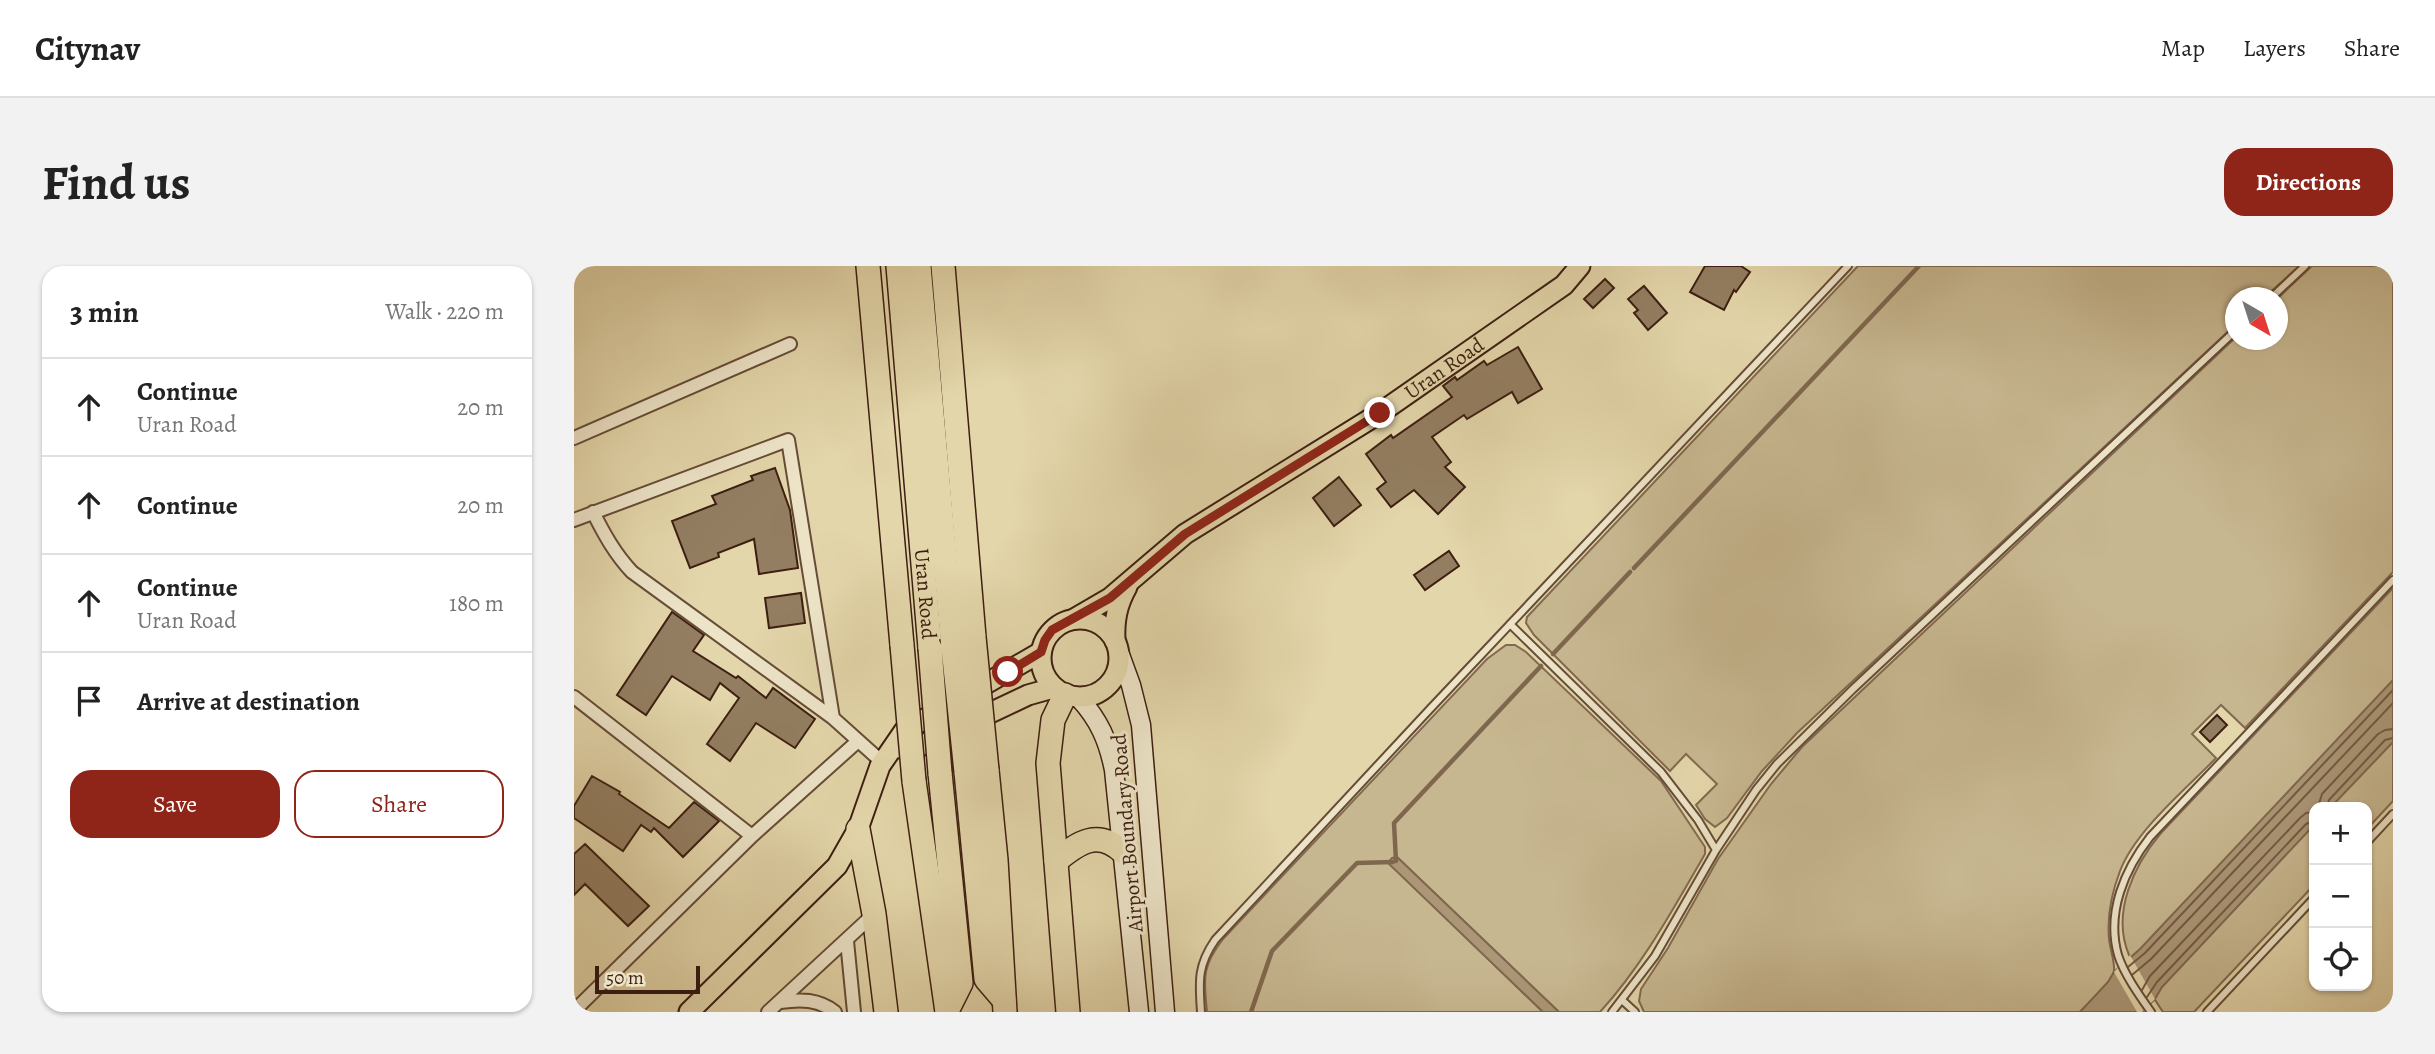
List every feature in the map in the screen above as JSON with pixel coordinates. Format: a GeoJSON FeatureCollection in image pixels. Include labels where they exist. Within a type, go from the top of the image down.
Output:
{"type":"FeatureCollection","features":[{"type":"Feature","properties":{"kind":"highway"},"geometry":{"type":"LineString","coordinates":[[868,266],[914,780],[947,1012]]}},
{"type":"Feature","properties":{"kind":"highway","name":"Uran Road"},"geometry":{"type":"LineString","coordinates":[[898,266],[940,773],[961,983],[947,1012]]}},
{"type":"Feature","properties":{"kind":"highway","name":"Uran Road"},"geometry":{"type":"LineString","coordinates":[[919,266],[977,771],[986,979],[1004,1006]]}},
{"type":"Feature","properties":{"kind":"highway"},"geometry":{"type":"LineString","coordinates":[[943,266],[963,637]]}},
{"type":"Feature","properties":{"kind":"highway"},"geometry":{"type":"LineString","coordinates":[[1066,694],[1053,720],[1048,763],[1068,1012]]}},
{"type":"Feature","properties":{"kind":"highway"},"geometry":{"type":"LineString","coordinates":[[858,829],[874,914],[886,1012]]}},
{"type":"Feature","properties":{"kind":"highway"},"geometry":{"type":"LineString","coordinates":[[1056,860],[1083,842],[1097,839],[1111,841],[1123,852]]}},
{"type":"Feature","properties":{"kind":"main road","name":"Uran Road"},"geometry":{"type":"LineString","coordinates":[[1074,619],[1110,598],[1185,534],[1380,413],[1564,285],[1580,266]]}},
{"type":"Feature","properties":{"kind":"main road","name":"Uran Road"},"geometry":{"type":"LineString","coordinates":[[1117,647],[1114,623],[1117,606],[1129,583]]}},
{"type":"Feature","properties":{"kind":"main road"},"geometry":{"type":"LineString","coordinates":[[888,755],[914,750],[1028,695],[1092,696],[1104,689],[1114,679],[1119,666],[1117,647],[1108,630],[1098,623],[1074,619],[1052,630],[1045,640],[1041,664],[1045,677],[1066,694]]}},
{"type":"Feature","properties":{"kind":"main road"},"geometry":{"type":"LineString","coordinates":[[689,1012],[837,866],[858,829],[888,755],[904,732],[1041,652]]}},
{"type":"Feature","properties":{"kind":"street"},"geometry":{"type":"LineString","coordinates":[[574,438],[790,344]]}},
{"type":"Feature","properties":{"kind":"street"},"geometry":{"type":"LineString","coordinates":[[574,520],[788,440],[833,718]]}},
{"type":"Feature","properties":{"kind":"street"},"geometry":{"type":"LineString","coordinates":[[593,512],[618,557],[632,572],[833,718],[858,741],[888,755]]}},
{"type":"Feature","properties":{"kind":"street","name":"Airport Boundary Road"},"geometry":{"type":"LineString","coordinates":[[1117,647],[1131,685],[1141,725],[1165,1012]]}},
{"type":"Feature","properties":{"kind":"street","name":"Airport Boundary Road"},"geometry":{"type":"LineString","coordinates":[[1066,694],[1092,713],[1109,745],[1139,1012]]}},
{"type":"Feature","properties":{"kind":"street"},"geometry":{"type":"LineString","coordinates":[[574,697],[752,836]]}},
{"type":"Feature","properties":{"kind":"street"},"geometry":{"type":"LineString","coordinates":[[574,1011],[752,836],[858,741]]}},
{"type":"Feature","properties":{"kind":"street"},"geometry":{"type":"LineString","coordinates":[[768,1012],[874,914]]}},
{"type":"Feature","properties":{"kind":"street"},"geometry":{"type":"LineString","coordinates":[[847,941],[854,1012]]}},
{"type":"Feature","properties":{"kind":"street"},"geometry":{"type":"LineString","coordinates":[[780,1002],[809,1000],[824,1004],[835,1012]]}},
{"type":"Feature","properties":{"kind":"lane"},"geometry":{"type":"LineString","coordinates":[[1202,1012],[1199,977],[1201,964],[1215,940],[1849,266]]}},
{"type":"Feature","properties":{"kind":"lane"},"geometry":{"type":"LineString","coordinates":[[2283,287],[2305,266]]}},
{"type":"Feature","properties":{"kind":"lane"},"geometry":{"type":"LineString","coordinates":[[1612,1012],[1662,946],[1716,850],[1756,790],[1812,728],[2225,340]]}},
{"type":"Feature","properties":{"kind":"lane"},"geometry":{"type":"LineString","coordinates":[[2149,1009],[2122,964],[2116,944],[2116,913],[2124,879],[2137,853],[2393,580]]}},
{"type":"Feature","properties":{"kind":"lane"},"geometry":{"type":"LineString","coordinates":[[1510,624],[1661,772],[1698,820],[1716,850]]}},
{"type":"Feature","properties":{"kind":"lane"},"geometry":{"type":"LineString","coordinates":[[2372,837],[2393,814]]}},
{"type":"Feature","properties":{"kind":"lane"},"geometry":{"type":"LineString","coordinates":[[2207,1012],[2309,903]]}},
{"type":"Feature","properties":{"kind":"lane"},"geometry":{"type":"LineString","coordinates":[[1622,1000],[1634,1012]]}},
{"type":"Feature","properties":{"kind":"shaded area"},"geometry":{"type":"Polygon","coordinates":[[[1858,266],[2299,266],[2276,287],[2225,287],[2225,334],[1797,733],[1762,771],[1727,818],[1715,827],[1705,819],[1696,805],[1717,784],[1686,754],[1670,771],[1534,635],[1526,623],[1527,617],[1858,266]]]}},
{"type":"Feature","properties":{"kind":"shaded area"},"geometry":{"type":"Polygon","coordinates":[[[2312,266],[2393,266],[2393,572],[2245,728],[2221,705],[2192,734],[2216,758],[2162,811],[2127,856],[2117,879],[2111,905],[2109,931],[2114,971],[2104,987],[2080,1012],[1644,1012],[1639,1001],[1641,989],[1668,948],[1718,859],[1771,784],[1802,747],[2225,347],[2225,350],[2288,350],[2288,289],[2312,266]]]}},
{"type":"Feature","properties":{"kind":"shaded area"},"geometry":{"type":"Polygon","coordinates":[[[2393,588],[2393,801],[2372,824],[2372,802],[2309,802],[2309,890],[2194,1012],[2163,1012],[2129,955],[2124,939],[2124,906],[2128,890],[2142,860],[2161,833],[2393,588]]]}},
{"type":"Feature","properties":{"kind":"shaded area"},"geometry":{"type":"Polygon","coordinates":[[[1506,645],[1515,645],[1526,652],[1661,781],[1705,847],[1705,854],[1669,916],[1616,994],[1600,1012],[1559,1012],[1397,857],[1389,863],[1543,1012],[1207,1012],[1207,966],[1223,939],[1487,659],[1506,645]]]}},
{"type":"Feature","properties":{"kind":"water"},"geometry":{"type":"Polygon","coordinates":[[[2393,680],[2393,742],[2336,802],[2309,802],[2309,830],[2162,987],[2155,999],[2142,1012],[2080,1012],[2114,972],[2140,949],[2393,680]]]}},
{"type":"Feature","properties":{"kind":"water"},"geometry":{"type":"Polygon","coordinates":[[[1397,857],[1559,1012],[1543,1012],[1388,863],[1397,857]]]}},
{"type":"Feature","properties":{"kind":"pier"},"geometry":{"type":"Polygon","coordinates":[[[2130,955],[2155,999],[2142,1012],[2137,1012],[2114,972],[2130,955]]]}},
{"type":"Feature","properties":{"kind":"building"},"geometry":{"type":"Polygon","coordinates":[[[1705,266],[1741,266],[1750,272],[1736,292],[1734,290],[1724,310],[1690,292],[1705,266]]]}},
{"type":"Feature","properties":{"kind":"building"},"geometry":{"type":"Polygon","coordinates":[[[1605,279],[1614,288],[1593,308],[1584,299],[1605,279]]]}},
{"type":"Feature","properties":{"kind":"building"},"geometry":{"type":"Polygon","coordinates":[[[1644,286],[1667,313],[1648,330],[1634,313],[1638,310],[1628,299],[1644,286]]]}},
{"type":"Feature","properties":{"kind":"building"},"geometry":{"type":"Polygon","coordinates":[[[1518,347],[1542,389],[1518,403],[1512,392],[1467,419],[1464,415],[1432,437],[1451,462],[1445,467],[1465,487],[1438,514],[1414,490],[1391,507],[1377,489],[1386,482],[1366,454],[1452,397],[1443,386],[1455,377],[1457,380],[1484,361],[1487,365],[1518,347]]]}},
{"type":"Feature","properties":{"kind":"building"},"geometry":{"type":"Polygon","coordinates":[[[775,468],[790,510],[798,568],[759,574],[754,539],[718,553],[719,557],[690,568],[672,521],[716,504],[712,496],[753,480],[751,476],[775,468]]]}},
{"type":"Feature","properties":{"kind":"building"},"geometry":{"type":"Polygon","coordinates":[[[1339,477],[1361,505],[1334,526],[1313,498],[1339,477]]]}},
{"type":"Feature","properties":{"kind":"building"},"geometry":{"type":"Polygon","coordinates":[[[1449,551],[1459,566],[1425,590],[1414,575],[1449,551]]]}},
{"type":"Feature","properties":{"kind":"building"},"geometry":{"type":"Polygon","coordinates":[[[801,593],[805,623],[769,628],[765,598],[801,593]]]}},
{"type":"Feature","properties":{"kind":"building"},"geometry":{"type":"Polygon","coordinates":[[[672,612],[704,635],[693,651],[736,678],[738,676],[766,698],[773,688],[815,719],[795,748],[756,723],[730,761],[707,744],[739,698],[720,683],[710,700],[672,676],[646,715],[617,695],[672,612]]]}},
{"type":"Feature","properties":{"kind":"building"},"geometry":{"type":"Polygon","coordinates":[[[2217,715],[2227,725],[2210,742],[2200,732],[2217,715]]]}},
{"type":"Feature","properties":{"kind":"building"},"geometry":{"type":"Polygon","coordinates":[[[592,776],[620,792],[619,794],[669,828],[694,802],[719,821],[683,857],[654,828],[651,832],[641,825],[623,851],[574,818],[574,806],[592,776]]]}},
{"type":"Feature","properties":{"kind":"building"},"geometry":{"type":"Polygon","coordinates":[[[585,844],[649,906],[628,926],[585,884],[574,895],[574,854],[585,844]]]}},
{"type":"Feature","properties":{"kind":"waterway"},"geometry":{"type":"LineString","coordinates":[[1634,568],[1919,266]]}},
{"type":"Feature","properties":{"kind":"waterway"},"geometry":{"type":"LineString","coordinates":[[1553,654],[1630,572]]}},
{"type":"Feature","properties":{"kind":"waterway"},"geometry":{"type":"LineString","coordinates":[[1396,861],[1394,823],[1541,666]]}},
{"type":"Feature","properties":{"kind":"waterway"},"geometry":{"type":"LineString","coordinates":[[1251,1012],[1272,951],[1357,863],[1393,862]]}},
{"type":"Feature","properties":{"kind":"route"},"geometry":{"type":"LineString","coordinates":[[1008,672],[1041,652],[1052,630],[1110,598],[1185,534],[1380,413]]}}]}
